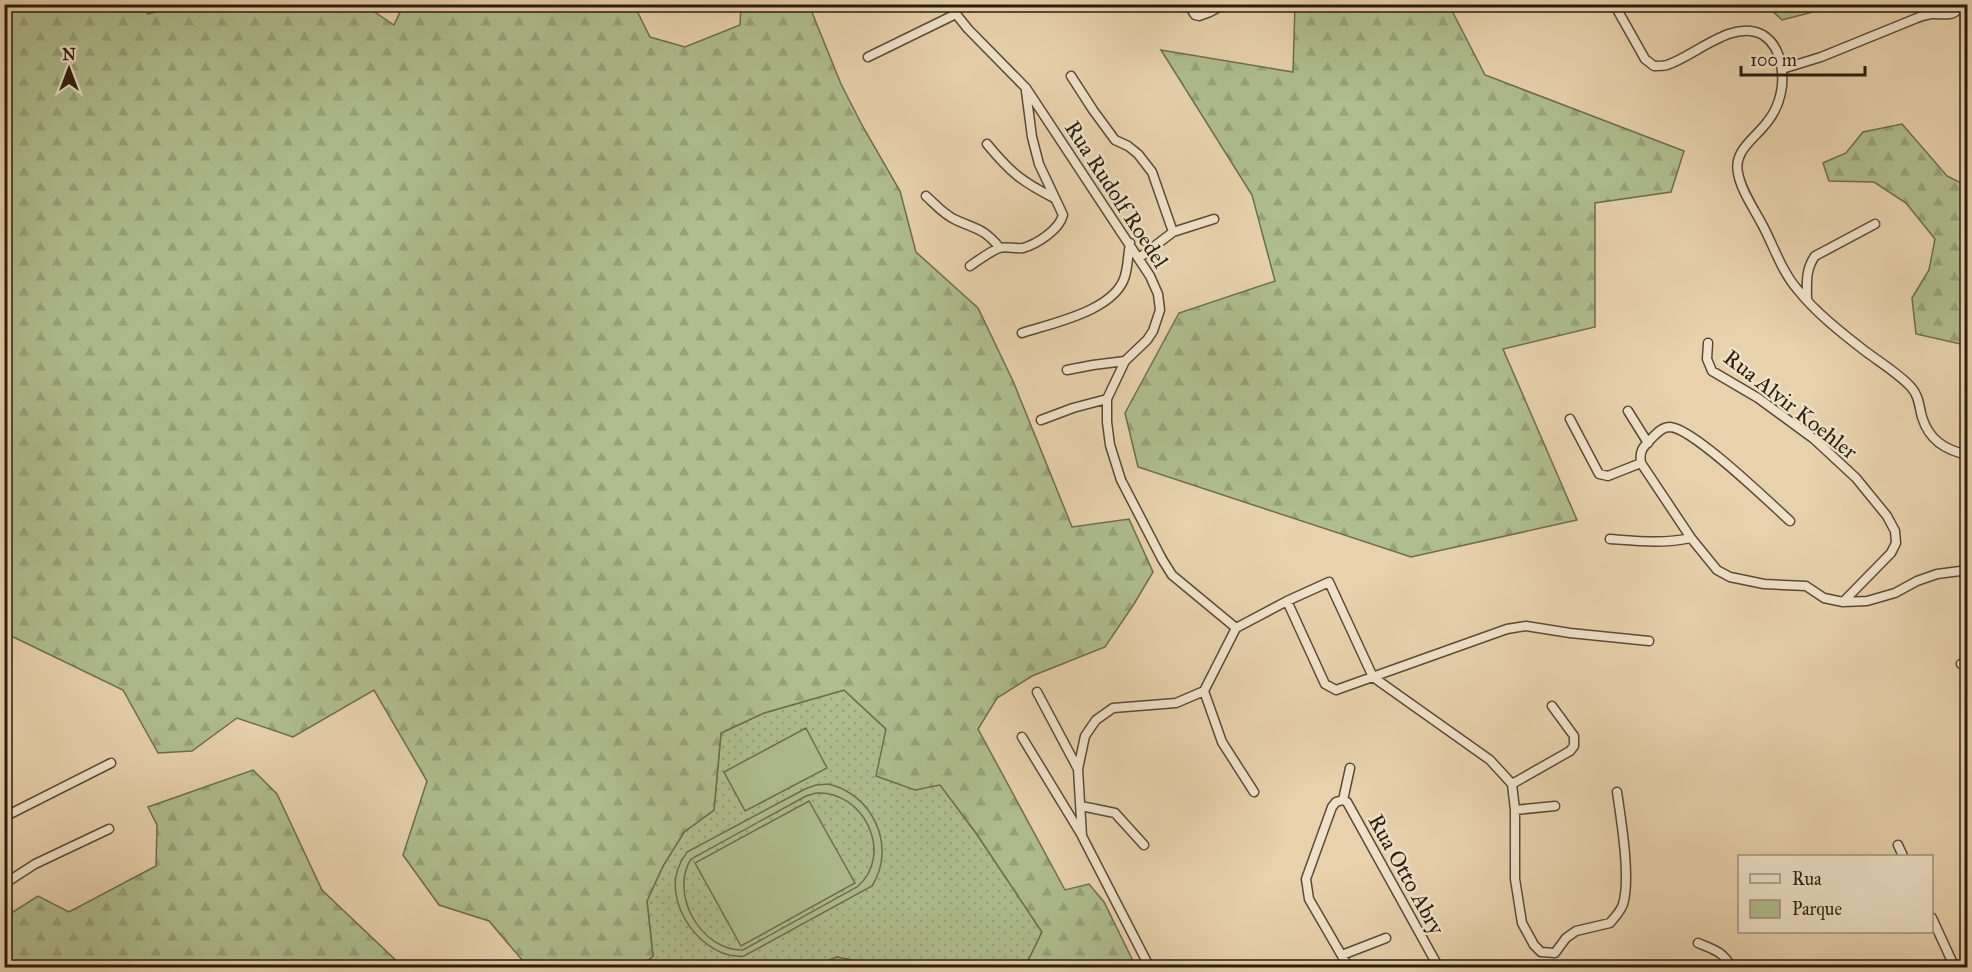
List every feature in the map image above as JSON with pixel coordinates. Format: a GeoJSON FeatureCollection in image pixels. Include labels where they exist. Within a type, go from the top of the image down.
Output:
{"type":"FeatureCollection","features":[{"type":"Feature","properties":{"kind":"street"},"geometry":{"type":"LineString","coordinates":[[1188,4],[1195,15],[1199,16],[1224,4]]}},
{"type":"Feature","properties":{"kind":"street"},"geometry":{"type":"LineString","coordinates":[[1614,4],[1645,59],[1653,66],[1667,64],[1727,35],[1744,30],[1762,35],[1774,44],[1780,56],[1782,69],[1781,92],[1768,122],[1743,150],[1737,161],[1738,175],[1797,290],[1864,350],[1902,378],[1918,397],[1929,432],[1939,445],[1968,455]]}},
{"type":"Feature","properties":{"kind":"street"},"geometry":{"type":"LineString","coordinates":[[1782,69],[1821,57],[1917,18],[1954,14],[1961,4]]}},
{"type":"Feature","properties":{"kind":"street"},"geometry":{"type":"LineString","coordinates":[[868,57],[955,9]]}},
{"type":"Feature","properties":{"kind":"street","name":"Rua Rudolf Roedel"},"geometry":{"type":"LineString","coordinates":[[955,9],[974,36],[1026,88],[1150,276],[1158,294],[1160,310],[1147,340],[1125,361],[1107,399],[1110,445],[1121,480],[1172,575],[1236,628]]}},
{"type":"Feature","properties":{"kind":"street"},"geometry":{"type":"LineString","coordinates":[[1071,76],[1115,140],[1138,154],[1152,172],[1173,232]]}},
{"type":"Feature","properties":{"kind":"street"},"geometry":{"type":"LineString","coordinates":[[970,266],[1000,248],[1021,248],[1033,244],[1057,226],[1063,215],[1039,164],[1032,137],[1026,88]]}},
{"type":"Feature","properties":{"kind":"street"},"geometry":{"type":"LineString","coordinates":[[987,144],[1007,168],[1025,183],[1054,198]]}},
{"type":"Feature","properties":{"kind":"street"},"geometry":{"type":"LineString","coordinates":[[926,196],[955,220],[972,225],[988,234],[1000,248]]}},
{"type":"Feature","properties":{"kind":"street"},"geometry":{"type":"LineString","coordinates":[[1139,258],[1173,232],[1214,219]]}},
{"type":"Feature","properties":{"kind":"street"},"geometry":{"type":"LineString","coordinates":[[1807,300],[1809,264],[1815,256],[1875,224]]}},
{"type":"Feature","properties":{"kind":"street"},"geometry":{"type":"LineString","coordinates":[[1022,333],[1088,311],[1110,298],[1118,290],[1125,276],[1130,243]]}},
{"type":"Feature","properties":{"kind":"street","name":"Rua Alvir Koehler"},"geometry":{"type":"LineString","coordinates":[[1708,343],[1707,359],[1713,371],[1758,398],[1814,440],[1856,478],[1887,516],[1895,531],[1896,543],[1891,553],[1843,602]]}},
{"type":"Feature","properties":{"kind":"street"},"geometry":{"type":"LineString","coordinates":[[1067,370],[1093,364],[1125,361]]}},
{"type":"Feature","properties":{"kind":"street"},"geometry":{"type":"LineString","coordinates":[[1041,420],[1107,399]]}},
{"type":"Feature","properties":{"kind":"street"},"geometry":{"type":"LineString","coordinates":[[1628,411],[1648,443]]}},
{"type":"Feature","properties":{"kind":"street"},"geometry":{"type":"LineString","coordinates":[[1570,419],[1599,474],[1608,476],[1641,463]]}},
{"type":"Feature","properties":{"kind":"street"},"geometry":{"type":"LineString","coordinates":[[1790,521],[1711,451],[1675,428],[1667,427],[1659,430],[1642,447],[1641,463],[1690,538],[1717,570],[1730,577],[1764,584],[1806,586],[1824,598],[1843,602],[1867,601],[1937,574],[1968,570]]}},
{"type":"Feature","properties":{"kind":"street"},"geometry":{"type":"LineString","coordinates":[[1610,538],[1677,541],[1690,538]]}},
{"type":"Feature","properties":{"kind":"street"},"geometry":{"type":"LineString","coordinates":[[1082,836],[1078,770],[1085,736],[1096,720],[1113,708],[1176,703],[1204,691],[1236,628],[1329,582],[1372,677],[1490,760],[1512,784],[1515,810],[1515,879],[1522,923],[1534,945],[1541,952],[1555,953],[1566,938],[1576,931],[1610,923],[1623,905],[1626,887],[1623,828],[1617,792]]}},
{"type":"Feature","properties":{"kind":"street"},"geometry":{"type":"LineString","coordinates":[[1287,601],[1325,684],[1336,690],[1507,629],[1526,626],[1649,641]]}},
{"type":"Feature","properties":{"kind":"street"},"geometry":{"type":"LineString","coordinates":[[1204,691],[1222,741],[1254,792]]}},
{"type":"Feature","properties":{"kind":"street"},"geometry":{"type":"LineString","coordinates":[[1037,692],[1078,770]]}},
{"type":"Feature","properties":{"kind":"street"},"geometry":{"type":"LineString","coordinates":[[1512,784],[1570,751],[1574,746],[1574,736],[1552,706]]}},
{"type":"Feature","properties":{"kind":"street"},"geometry":{"type":"LineString","coordinates":[[1022,737],[1082,836],[1150,968]]}},
{"type":"Feature","properties":{"kind":"street"},"geometry":{"type":"LineString","coordinates":[[4,817],[111,763]]}},
{"type":"Feature","properties":{"kind":"street"},"geometry":{"type":"LineString","coordinates":[[1349,968],[1309,899],[1306,879],[1332,807],[1336,802],[1342,800],[1350,768]]}},
{"type":"Feature","properties":{"kind":"street","name":"Rua Otto Abry"},"geometry":{"type":"LineString","coordinates":[[1342,800],[1347,802],[1439,968]]}},
{"type":"Feature","properties":{"kind":"street"},"geometry":{"type":"LineString","coordinates":[[1081,806],[1115,813],[1144,845]]}},
{"type":"Feature","properties":{"kind":"street"},"geometry":{"type":"LineString","coordinates":[[1515,810],[1555,806]]}},
{"type":"Feature","properties":{"kind":"street"},"geometry":{"type":"LineString","coordinates":[[4,884],[35,864],[109,829]]}},
{"type":"Feature","properties":{"kind":"street"},"geometry":{"type":"LineString","coordinates":[[1898,845],[1903,855]]}},
{"type":"Feature","properties":{"kind":"street"},"geometry":{"type":"LineString","coordinates":[[1933,920],[1954,968]]}},
{"type":"Feature","properties":{"kind":"street"},"geometry":{"type":"LineString","coordinates":[[1342,955],[1386,938]]}},
{"type":"Feature","properties":{"kind":"street"},"geometry":{"type":"LineString","coordinates":[[1698,943],[1721,953],[1731,968]]}},
{"type":"Feature","properties":{"kind":"green space"},"geometry":{"type":"Polygon","coordinates":[[[5,5],[143,5],[148,14],[179,5],[364,5],[394,25],[401,5],[634,5],[650,37],[685,47],[740,25],[741,5],[809,5],[841,84],[900,191],[916,252],[978,308],[1013,381],[1072,527],[1129,519],[1153,572],[1105,647],[1032,676],[997,698],[978,729],[1065,890],[1089,884],[1104,902],[1136,967],[1025,967],[1042,932],[976,833],[940,785],[915,790],[876,776],[886,729],[844,690],[764,713],[721,733],[714,810],[684,832],[663,866],[647,901],[653,956],[640,967],[528,967],[489,921],[439,905],[403,855],[427,781],[374,690],[293,737],[237,718],[192,751],[158,753],[123,690],[5,633],[5,5]]]}},
{"type":"Feature","properties":{"kind":"green space"},"geometry":{"type":"Polygon","coordinates":[[[1295,5],[1449,5],[1485,75],[1684,151],[1671,192],[1595,203],[1595,327],[1503,349],[1577,520],[1411,557],[1138,467],[1125,413],[1179,313],[1275,281],[1252,195],[1161,50],[1293,72],[1295,5]]]}},
{"type":"Feature","properties":{"kind":"green space"},"geometry":{"type":"Polygon","coordinates":[[[1766,5],[1840,5],[1782,20],[1766,5]]]}},
{"type":"Feature","properties":{"kind":"green space"},"geometry":{"type":"Polygon","coordinates":[[[1902,124],[1947,176],[1967,186],[1968,344],[1965,345],[1916,334],[1912,298],[1929,270],[1935,239],[1906,203],[1874,182],[1829,181],[1823,163],[1846,153],[1863,132],[1902,124]]]}},
{"type":"Feature","properties":{"kind":"green space"},"geometry":{"type":"Polygon","coordinates":[[[844,690],[886,729],[915,790],[940,784],[976,833],[1042,932],[1025,967],[885,967],[837,957],[812,967],[640,968],[653,956],[647,901],[663,866],[684,832],[714,810],[721,733],[764,713],[844,690]]]}},
{"type":"Feature","properties":{"kind":"green space"},"geometry":{"type":"Polygon","coordinates":[[[806,728],[827,768],[745,811],[724,772],[806,728]]]}},
{"type":"Feature","properties":{"kind":"green space"},"geometry":{"type":"Polygon","coordinates":[[[253,770],[277,794],[322,890],[403,967],[5,967],[8,948],[5,948],[5,917],[38,896],[69,912],[156,866],[157,825],[148,807],[253,770]]]}},
{"type":"Feature","properties":{"kind":"green space"},"geometry":{"type":"Polygon","coordinates":[[[828,784],[844,790],[868,810],[876,824],[881,839],[882,855],[879,871],[872,886],[744,956],[729,955],[714,949],[701,939],[681,911],[676,895],[676,879],[682,860],[687,852],[816,785],[828,784]],[[816,793],[806,796],[691,859],[685,873],[684,888],[693,918],[702,931],[714,941],[728,948],[743,950],[857,887],[868,874],[873,858],[873,842],[869,827],[860,813],[848,802],[833,795],[816,793]]]}},
{"type":"Feature","properties":{"kind":"green space"},"geometry":{"type":"Polygon","coordinates":[[[809,801],[855,883],[741,946],[695,863],[809,801]]]}},
{"type":"Feature","properties":{"kind":"green space"},"geometry":{"type":"Polygon","coordinates":[[[837,957],[885,967],[812,967],[837,957]]]}}]}
